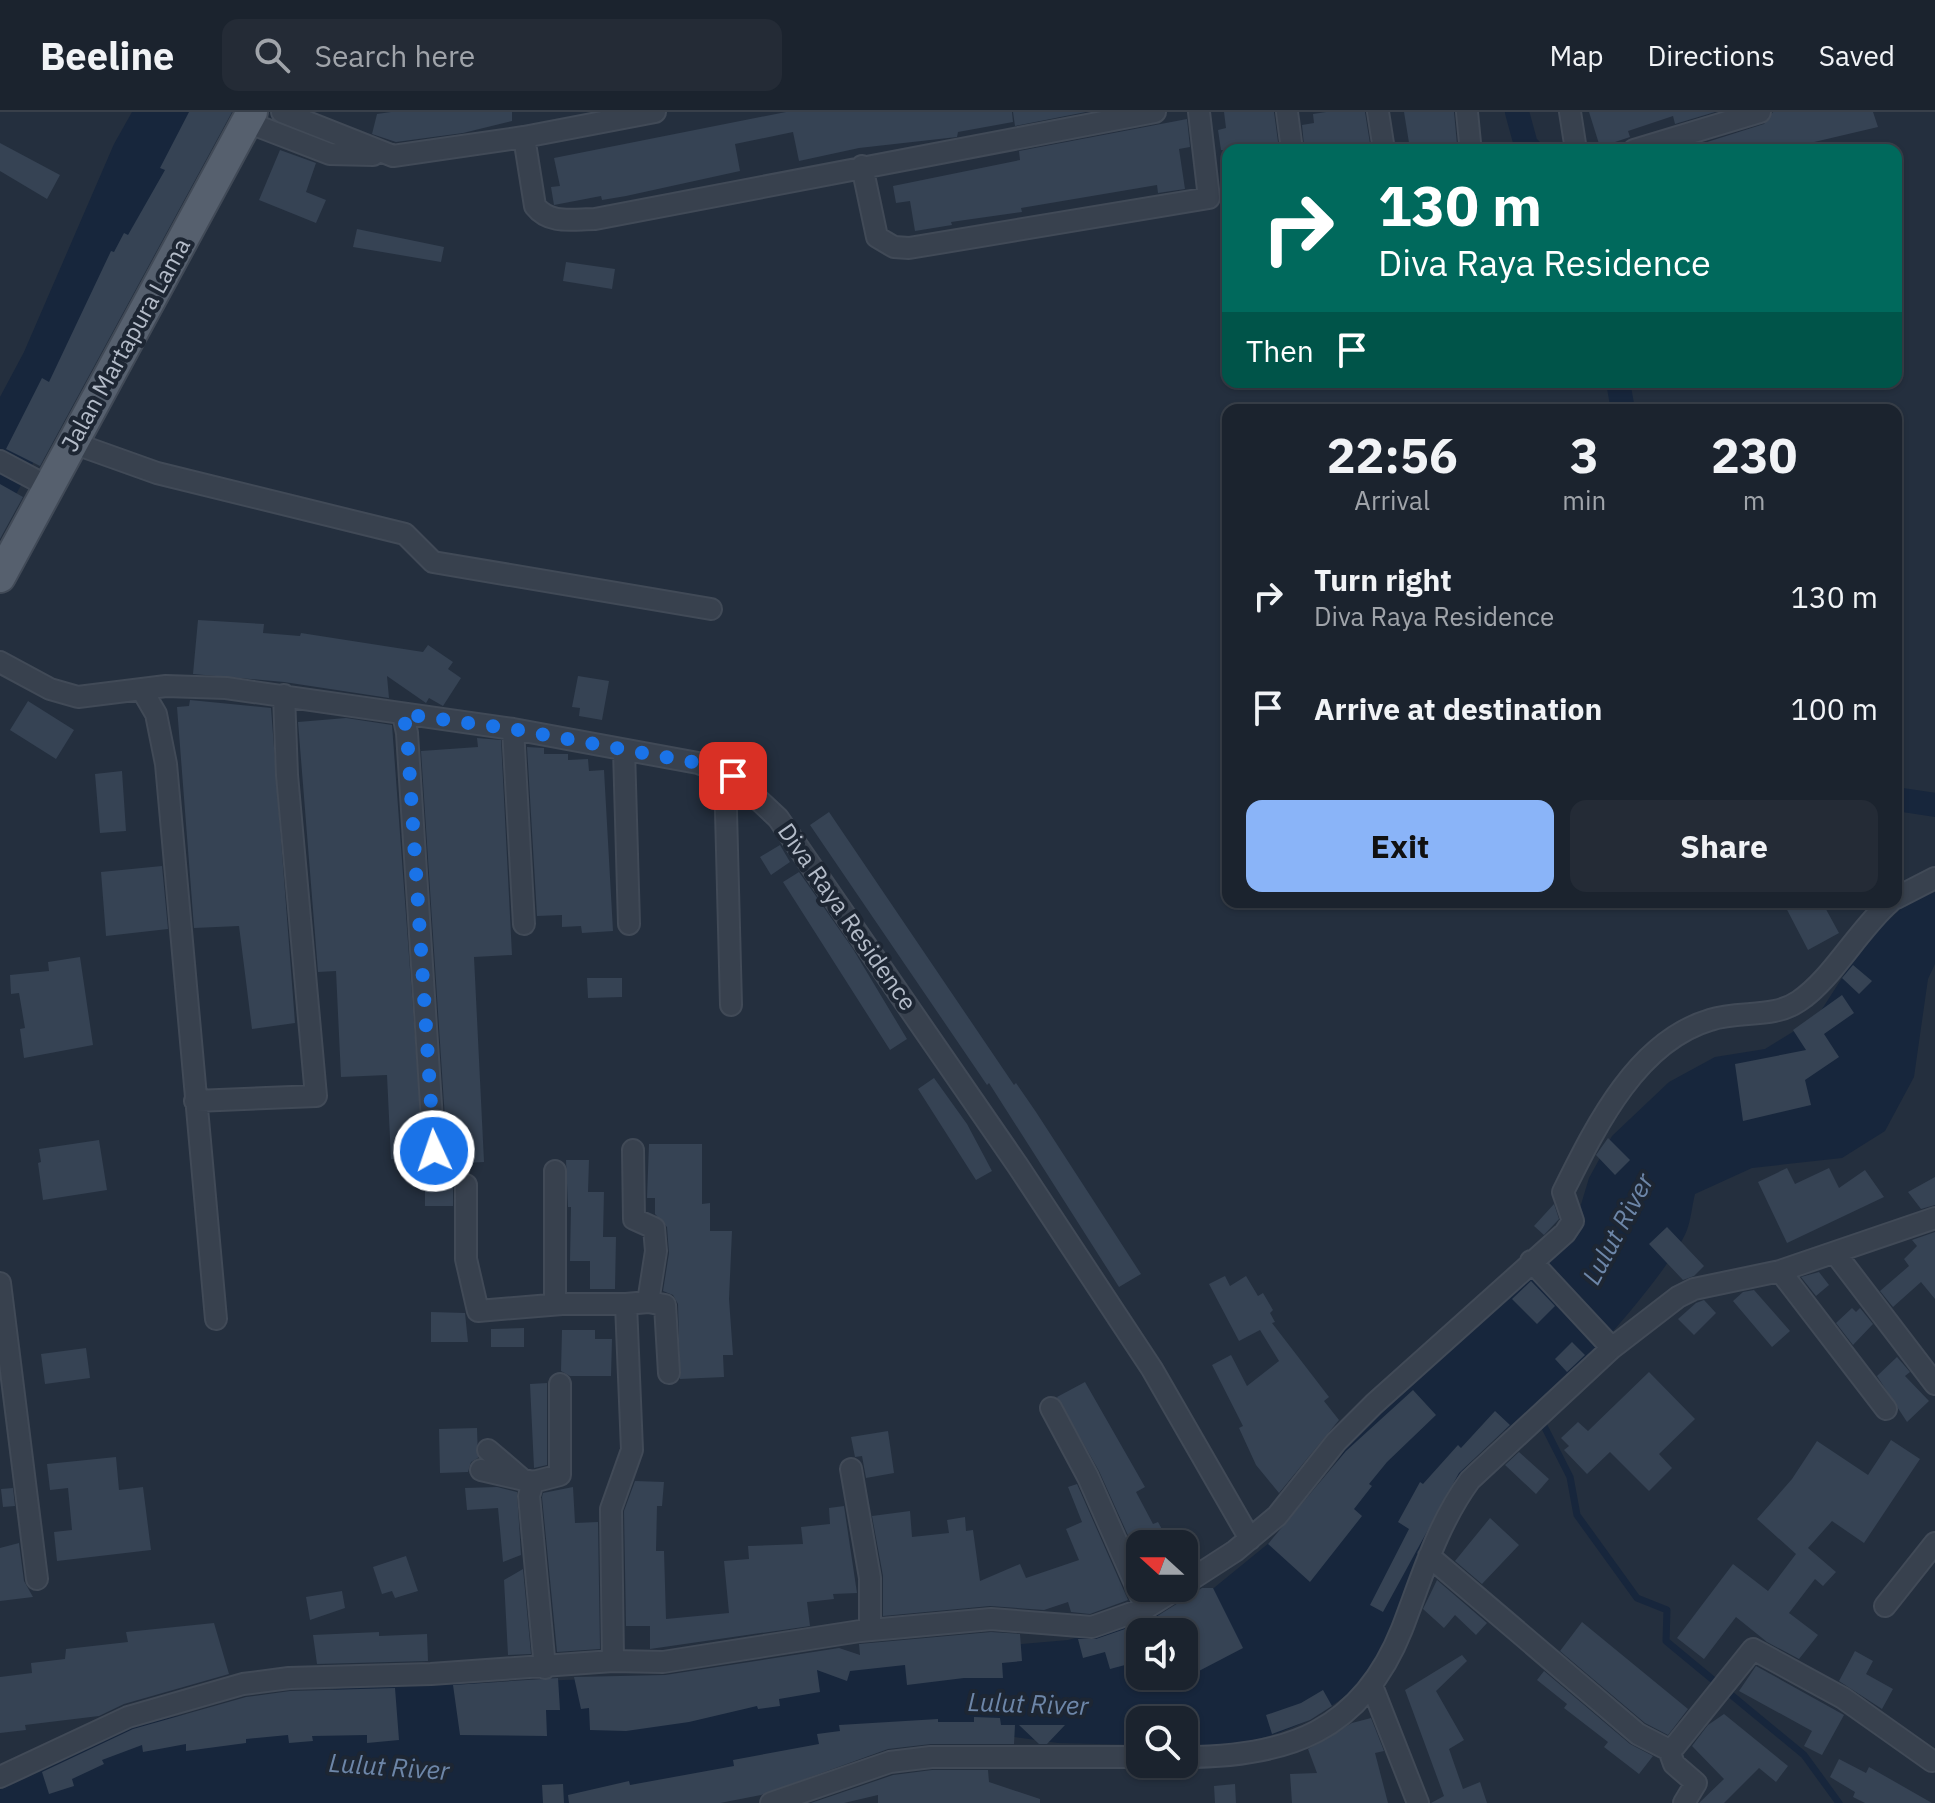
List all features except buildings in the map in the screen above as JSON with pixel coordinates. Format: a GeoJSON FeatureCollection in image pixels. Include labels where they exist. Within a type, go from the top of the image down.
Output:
{"type":"FeatureCollection","features":[{"type":"Feature","properties":{"kind":"main road","name":"Jalan Martapura Lama"},"geometry":{"type":"LineString","coordinates":[[0,577],[39,482],[73,443],[250,117]]}},
{"type":"Feature","properties":{"kind":"street"},"geometry":{"type":"LineString","coordinates":[[282,112],[393,156]]}},
{"type":"Feature","properties":{"kind":"street"},"geometry":{"type":"LineString","coordinates":[[250,117],[330,154],[393,156],[524,137],[655,112]]}},
{"type":"Feature","properties":{"kind":"street"},"geometry":{"type":"LineString","coordinates":[[524,137],[535,206],[542,215],[556,220],[595,219],[1155,112]]}},
{"type":"Feature","properties":{"kind":"street"},"geometry":{"type":"LineString","coordinates":[[862,166],[877,237],[894,247],[909,248],[1209,198],[1199,112]]}},
{"type":"Feature","properties":{"kind":"street"},"geometry":{"type":"LineString","coordinates":[[1287,112],[1291,144]]}},
{"type":"Feature","properties":{"kind":"street"},"geometry":{"type":"LineString","coordinates":[[1378,112],[1383,144]]}},
{"type":"Feature","properties":{"kind":"street"},"geometry":{"type":"LineString","coordinates":[[1467,112],[1470,143]]}},
{"type":"Feature","properties":{"kind":"street"},"geometry":{"type":"LineString","coordinates":[[1570,112],[1575,144]]}},
{"type":"Feature","properties":{"kind":"street"},"geometry":{"type":"LineString","coordinates":[[1654,144],[1760,112]]}},
{"type":"Feature","properties":{"kind":"street"},"geometry":{"type":"LineString","coordinates":[[73,443],[157,473],[405,534],[433,562],[711,609]]}},
{"type":"Feature","properties":{"kind":"street"},"geometry":{"type":"LineString","coordinates":[[0,461],[39,482]]}},
{"type":"Feature","properties":{"kind":"street","name":"Diva Raya Residence"},"geometry":{"type":"LineString","coordinates":[[0,662],[50,689],[78,697],[166,686],[284,695],[513,729],[698,763],[725,773],[778,818],[845,912],[1152,1369],[1250,1539]]}},
{"type":"Feature","properties":{"kind":"street"},"geometry":{"type":"LineString","coordinates":[[142,690],[156,714],[166,764],[216,1319]]}},
{"type":"Feature","properties":{"kind":"street"},"geometry":{"type":"LineString","coordinates":[[195,1101],[316,1096],[287,775],[284,695]]}},
{"type":"Feature","properties":{"kind":"street"},"geometry":{"type":"LineString","coordinates":[[403,714],[407,733],[434,1151]]}},
{"type":"Feature","properties":{"kind":"street"},"geometry":{"type":"LineString","coordinates":[[513,729],[524,924]]}},
{"type":"Feature","properties":{"kind":"street"},"geometry":{"type":"LineString","coordinates":[[624,750],[629,924]]}},
{"type":"Feature","properties":{"kind":"street"},"geometry":{"type":"LineString","coordinates":[[725,773],[731,1005]]}},
{"type":"Feature","properties":{"kind":"street"},"geometry":{"type":"LineString","coordinates":[[1902,895],[1935,878]]}},
{"type":"Feature","properties":{"kind":"street"},"geometry":{"type":"LineString","coordinates":[[1198,1574],[1250,1539],[1277,1516],[1336,1442],[1374,1404],[1565,1233],[1573,1221],[1563,1192],[1589,1138],[1631,1077],[1657,1051],[1689,1028],[1711,1019],[1779,1012],[1801,1000],[1883,908]]}},
{"type":"Feature","properties":{"kind":"street"},"geometry":{"type":"LineString","coordinates":[[633,1150],[634,1219],[654,1228],[656,1251],[648,1302]]}},
{"type":"Feature","properties":{"kind":"street"},"geometry":{"type":"LineString","coordinates":[[555,1171],[555,1299],[562,1304]]}},
{"type":"Feature","properties":{"kind":"street"},"geometry":{"type":"LineString","coordinates":[[466,1185],[466,1259],[478,1311],[562,1304],[648,1302],[665,1305],[669,1373]]}},
{"type":"Feature","properties":{"kind":"street"},"geometry":{"type":"LineString","coordinates":[[1198,1757],[1235,1757],[1286,1747],[1348,1708],[1372,1686],[1393,1650],[1451,1505],[1470,1480],[1556,1401],[1610,1345],[1694,1289],[1780,1271],[1935,1218]]}},
{"type":"Feature","properties":{"kind":"street"},"geometry":{"type":"LineString","coordinates":[[1835,1253],[1935,1384]]}},
{"type":"Feature","properties":{"kind":"street"},"geometry":{"type":"LineString","coordinates":[[1532,1262],[1610,1345]]}},
{"type":"Feature","properties":{"kind":"street"},"geometry":{"type":"LineString","coordinates":[[1780,1271],[1886,1409]]}},
{"type":"Feature","properties":{"kind":"street"},"geometry":{"type":"LineString","coordinates":[[0,1283],[37,1579]]}},
{"type":"Feature","properties":{"kind":"street"},"geometry":{"type":"LineString","coordinates":[[613,1661],[611,1509],[632,1450],[626,1304]]}},
{"type":"Feature","properties":{"kind":"street"},"geometry":{"type":"LineString","coordinates":[[481,1470],[528,1481],[560,1475],[560,1384]]}},
{"type":"Feature","properties":{"kind":"street"},"geometry":{"type":"LineString","coordinates":[[1051,1408],[1088,1477],[1146,1608]]}},
{"type":"Feature","properties":{"kind":"street"},"geometry":{"type":"LineString","coordinates":[[488,1450],[528,1481],[545,1668]]}},
{"type":"Feature","properties":{"kind":"street"},"geometry":{"type":"LineString","coordinates":[[851,1469],[870,1578],[870,1630]]}},
{"type":"Feature","properties":{"kind":"street"},"geometry":{"type":"LineString","coordinates":[[1885,1606],[1935,1543]]}},
{"type":"Feature","properties":{"kind":"street"},"geometry":{"type":"LineString","coordinates":[[1429,1556],[1638,1734],[1669,1750],[1674,1764],[1696,1783],[1684,1803]]}},
{"type":"Feature","properties":{"kind":"street"},"geometry":{"type":"LineString","coordinates":[[0,1777],[87,1739],[128,1717],[243,1684],[336,1675],[431,1674],[613,1661],[663,1662],[870,1630],[991,1619],[1092,1627],[1156,1602]]}},
{"type":"Feature","properties":{"kind":"street"},"geometry":{"type":"LineString","coordinates":[[1669,1750],[1753,1649],[1771,1656],[1843,1698],[1932,1761]]}},
{"type":"Feature","properties":{"kind":"street"},"geometry":{"type":"LineString","coordinates":[[1372,1686],[1418,1803]]}},
{"type":"Feature","properties":{"kind":"street"},"geometry":{"type":"LineString","coordinates":[[771,1803],[890,1762],[931,1757],[1126,1757]]}},
{"type":"Feature","properties":{"kind":"water"},"geometry":{"type":"Polygon","coordinates":[[[132,112],[223,112],[0,524],[0,397],[24,352],[114,144],[132,112]]]}},
{"type":"Feature","properties":{"kind":"water","name":"Lulut River"},"geometry":{"type":"Polygon","coordinates":[[[1935,892],[1935,964],[1928,979],[1914,1077],[1885,1131],[1842,1158],[1752,1168],[1695,1194],[1688,1226],[1679,1246],[1630,1311],[1561,1386],[1472,1460],[1437,1516],[1386,1646],[1369,1673],[1348,1694],[1310,1719],[1250,1741],[1207,1746],[1198,1746],[1198,1706],[1126,1706],[1126,1745],[1058,1743],[977,1732],[928,1732],[683,1803],[0,1803],[0,1788],[126,1726],[343,1688],[651,1677],[1068,1640],[1126,1624],[1126,1690],[1198,1690],[1198,1618],[1147,1618],[1198,1602],[1296,1521],[1364,1422],[1573,1231],[1589,1178],[1612,1136],[1669,1082],[1715,1057],[1765,1049],[1817,1017],[1865,942],[1912,898],[1935,892]]]}},
{"type":"Feature","properties":{"kind":"waterway"},"geometry":{"type":"LineString","coordinates":[[1517,112],[1526,144]]}},
{"type":"Feature","properties":{"kind":"waterway"},"geometry":{"type":"LineString","coordinates":[[1619,388],[1622,404]]}},
{"type":"Feature","properties":{"kind":"waterway"},"geometry":{"type":"LineString","coordinates":[[1902,800],[1935,805]]}},
{"type":"Feature","properties":{"kind":"waterway"},"geometry":{"type":"LineString","coordinates":[[1540,1418],[1570,1477],[1577,1515],[1637,1598],[1667,1610],[1666,1641],[1804,1755],[1839,1803]]}},
{"type":"Feature","properties":{"kind":"route"},"geometry":{"type":"LineString","coordinates":[[434,1151],[407,733],[403,714],[513,729],[698,763],[733,776]]}}]}
